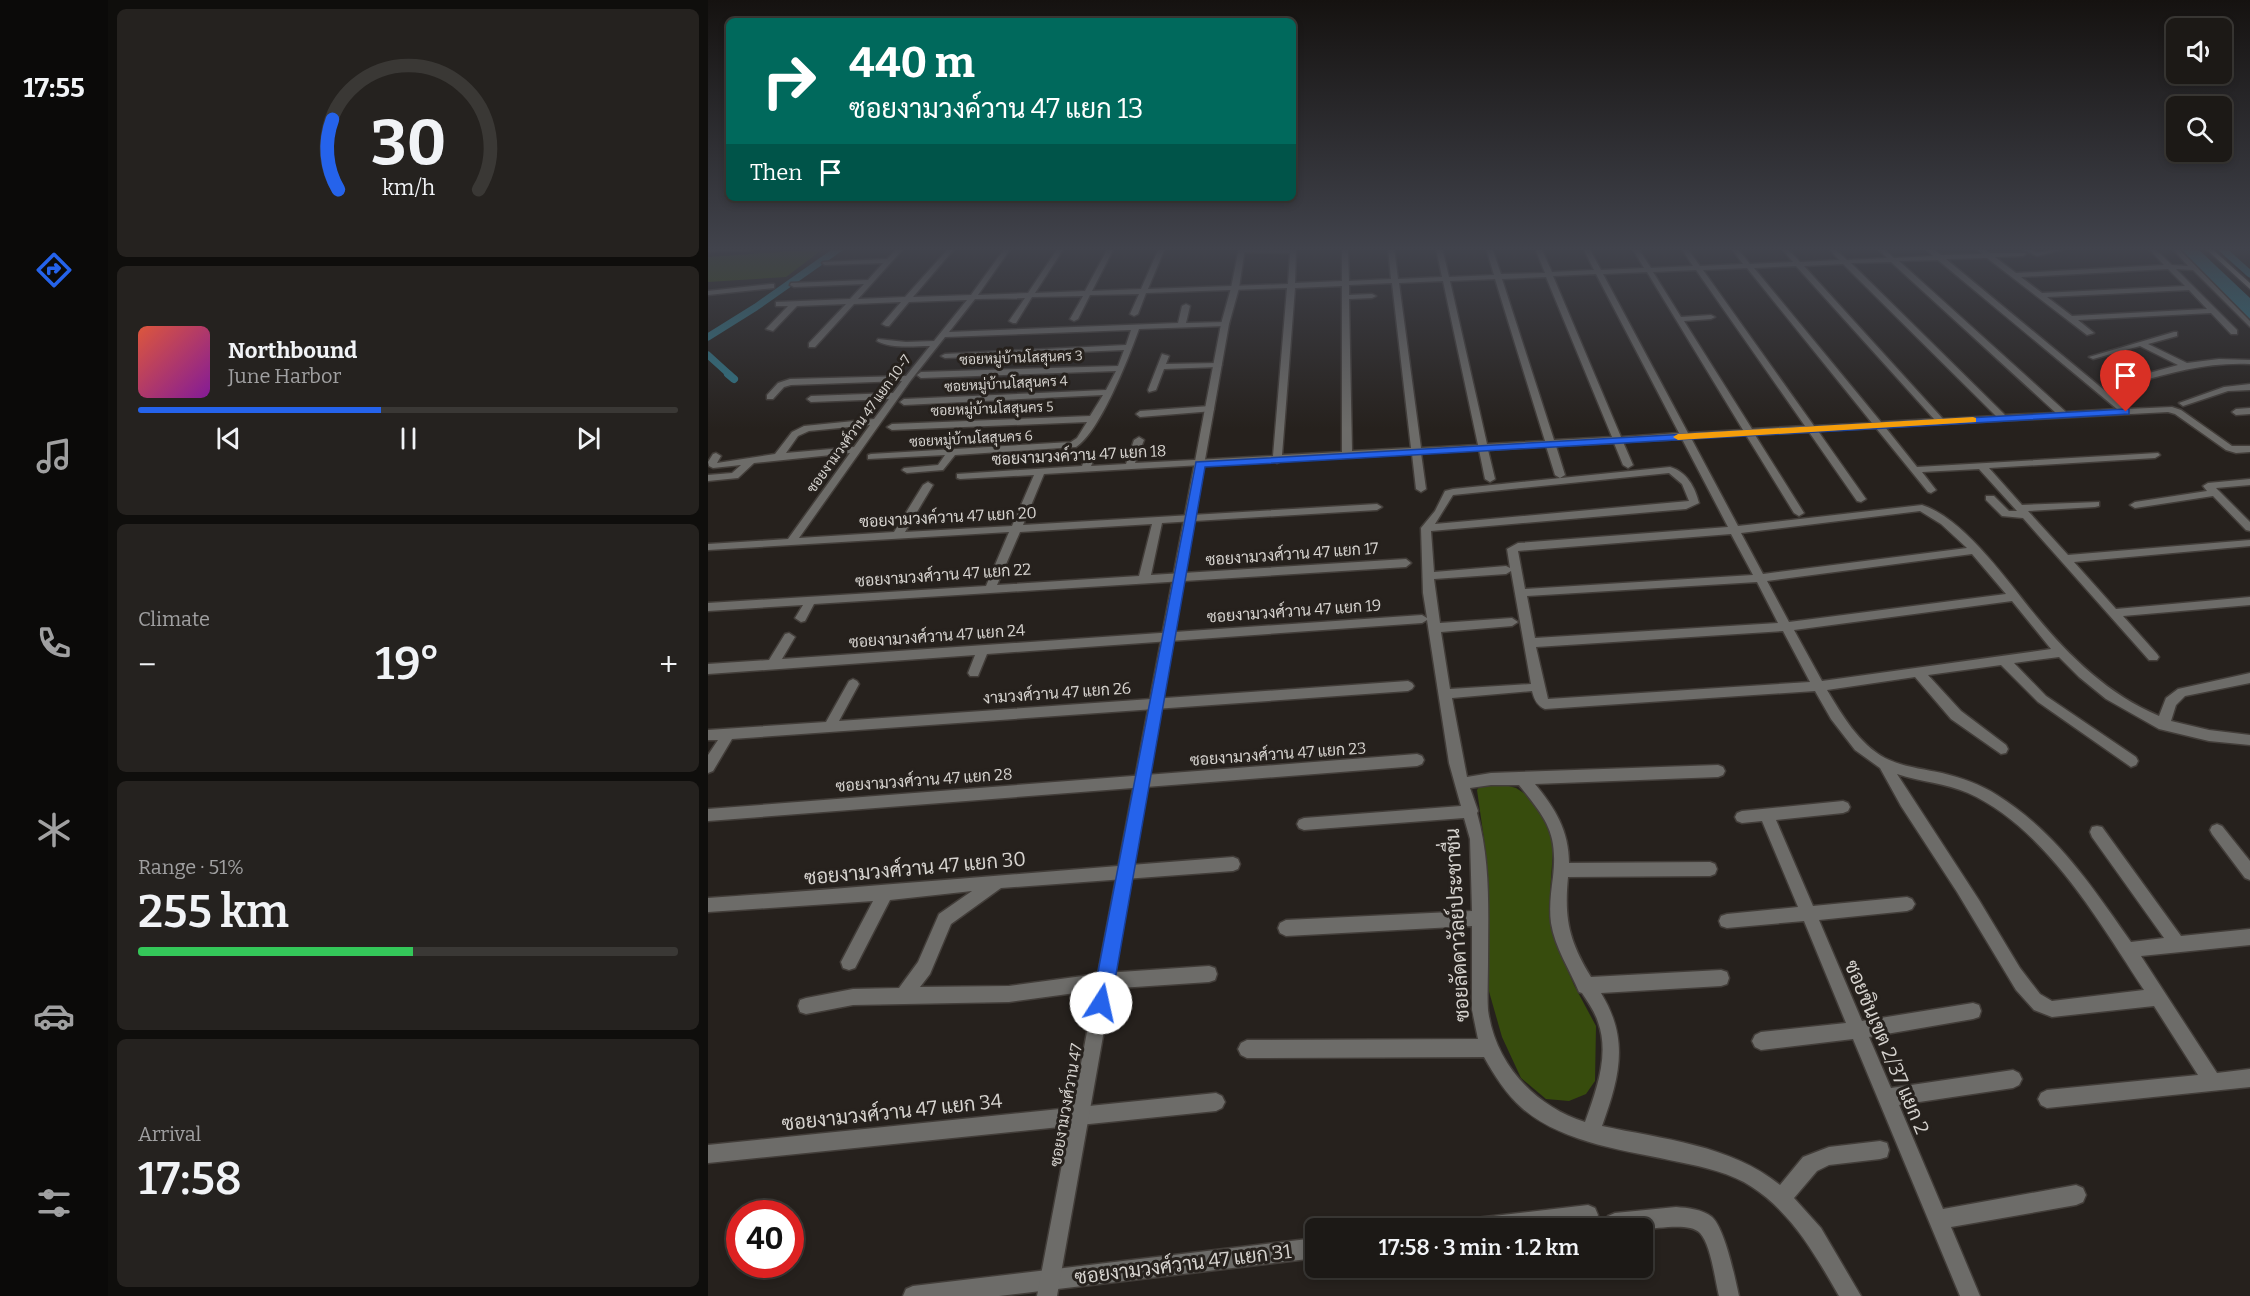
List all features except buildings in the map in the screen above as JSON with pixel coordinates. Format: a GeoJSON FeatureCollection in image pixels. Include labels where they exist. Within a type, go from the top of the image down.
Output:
{"type":"FeatureCollection","features":[{"type":"Feature","properties":{"kind":"street"},"geometry":{"type":"LineString","coordinates":[[770,329],[790,308]]}},
{"type":"Feature","properties":{"kind":"street"},"geometry":{"type":"LineString","coordinates":[[812,345],[846,308]]}},
{"type":"Feature","properties":{"kind":"street"},"geometry":{"type":"LineString","coordinates":[[886,324],[900,308]]}},
{"type":"Feature","properties":{"kind":"street","name":"ซอยงามวงศ์วาน 47 แยก 10-7"},"geometry":{"type":"LineString","coordinates":[[792,542],[908,378],[964,308]]}},
{"type":"Feature","properties":{"kind":"street"},"geometry":{"type":"LineString","coordinates":[[1013,321],[1022,308]]}},
{"type":"Feature","properties":{"kind":"street"},"geometry":{"type":"LineString","coordinates":[[1074,319],[1079,308]]}},
{"type":"Feature","properties":{"kind":"street"},"geometry":{"type":"LineString","coordinates":[[1134,314],[1136,308]]}},
{"type":"Feature","properties":{"kind":"street"},"geometry":{"type":"LineString","coordinates":[[1181,326],[1185,308]]}},
{"type":"Feature","properties":{"kind":"street","name":"ซอยงามวงศ์วาน 47"},"geometry":{"type":"LineString","coordinates":[[1048,1288],[1229,308]]}},
{"type":"Feature","properties":{"kind":"street"},"geometry":{"type":"LineString","coordinates":[[1277,459],[1289,308]]}},
{"type":"Feature","properties":{"kind":"street"},"geometry":{"type":"LineString","coordinates":[[1345,308],[1347,455]]}},
{"type":"Feature","properties":{"kind":"street"},"geometry":{"type":"LineString","coordinates":[[1398,308],[1421,489]]}},
{"type":"Feature","properties":{"kind":"street"},"geometry":{"type":"LineString","coordinates":[[1453,308],[1490,479]]}},
{"type":"Feature","properties":{"kind":"street"},"geometry":{"type":"LineString","coordinates":[[1508,308],[1552,443],[1560,475]]}},
{"type":"Feature","properties":{"kind":"street"},"geometry":{"type":"LineString","coordinates":[[1564,308],[1628,465]]}},
{"type":"Feature","properties":{"kind":"street"},"geometry":{"type":"LineString","coordinates":[[1619,308],[1786,627],[1819,686],[1860,747],[1885,765],[1968,786],[1989,797],[2052,849],[2074,873],[2127,950],[2213,1083]]}},
{"type":"Feature","properties":{"kind":"street"},"geometry":{"type":"LineString","coordinates":[[1673,308],[1799,513]]}},
{"type":"Feature","properties":{"kind":"street"},"geometry":{"type":"LineString","coordinates":[[1727,308],[1861,499]]}},
{"type":"Feature","properties":{"kind":"street"},"geometry":{"type":"LineString","coordinates":[[1784,308],[1931,490]]}},
{"type":"Feature","properties":{"kind":"street"},"geometry":{"type":"LineString","coordinates":[[1839,308],[1941,422]]}},
{"type":"Feature","properties":{"kind":"street"},"geometry":{"type":"LineString","coordinates":[[1893,308],[2003,418]]}},
{"type":"Feature","properties":{"kind":"street"},"geometry":{"type":"LineString","coordinates":[[1947,308],[2063,414]]}},
{"type":"Feature","properties":{"kind":"street"},"geometry":{"type":"LineString","coordinates":[[2002,308],[2126,412]]}},
{"type":"Feature","properties":{"kind":"street"},"geometry":{"type":"LineString","coordinates":[[2058,308],[2090,333]]}},
{"type":"Feature","properties":{"kind":"street"},"geometry":{"type":"LineString","coordinates":[[2211,308],[2234,332]]}},
{"type":"Feature","properties":{"kind":"street"},"geometry":{"type":"LineString","coordinates":[[2234,308],[2250,325]]}},
{"type":"Feature","properties":{"kind":"street"},"geometry":{"type":"LineString","coordinates":[[2071,318],[2213,311]]}},
{"type":"Feature","properties":{"kind":"street"},"geometry":{"type":"LineString","coordinates":[[1679,319],[1711,317]]}},
{"type":"Feature","properties":{"kind":"street"},"geometry":{"type":"LineString","coordinates":[[942,335],[1225,324]]}},
{"type":"Feature","properties":{"kind":"street"},"geometry":{"type":"LineString","coordinates":[[1069,457],[1073,445],[1081,440],[1110,392],[1136,327]]}},
{"type":"Feature","properties":{"kind":"street"},"geometry":{"type":"LineString","coordinates":[[2093,357],[2174,334]]}},
{"type":"Feature","properties":{"kind":"street"},"geometry":{"type":"LineString","coordinates":[[881,341],[902,344],[936,343]]}},
{"type":"Feature","properties":{"kind":"street"},"geometry":{"type":"LineString","coordinates":[[2140,343],[2184,365]]}},
{"type":"Feature","properties":{"kind":"street"},"geometry":{"type":"LineString","coordinates":[[945,356],[1128,347]]}},
{"type":"Feature","properties":{"kind":"street"},"geometry":{"type":"LineString","coordinates":[[1152,390],[1165,356]]}},
{"type":"Feature","properties":{"kind":"street"},"geometry":{"type":"LineString","coordinates":[[2134,380],[2184,365],[2229,360],[2250,362]]}},
{"type":"Feature","properties":{"kind":"street"},"geometry":{"type":"LineString","coordinates":[[1160,367],[1218,365]]}},
{"type":"Feature","properties":{"kind":"street","name":"ซอยหมู่บ้านโสสุนคร 3"},"geometry":{"type":"LineString","coordinates":[[921,375],[1121,368]]}},
{"type":"Feature","properties":{"kind":"street"},"geometry":{"type":"LineString","coordinates":[[770,397],[785,383],[908,378]]}},
{"type":"Feature","properties":{"kind":"street"},"geometry":{"type":"LineString","coordinates":[[826,381],[811,399],[895,396]]}},
{"type":"Feature","properties":{"kind":"street"},"geometry":{"type":"LineString","coordinates":[[2183,403],[2215,392],[2250,387]]}},
{"type":"Feature","properties":{"kind":"street","name":"ซอยหมู่บ้านโสสุนคร 4"},"geometry":{"type":"LineString","coordinates":[[904,402],[1110,392]]}},
{"type":"Feature","properties":{"kind":"street"},"geometry":{"type":"LineString","coordinates":[[1140,414],[1210,409]]}},
{"type":"Feature","properties":{"kind":"street","name":"ซอยงามวงค์วาน 47 แยก 18"},"geometry":{"type":"LineString","coordinates":[[960,476],[1813,430],[2063,414],[2175,410],[2229,448],[2250,449]]}},
{"type":"Feature","properties":{"kind":"street"},"geometry":{"type":"LineString","coordinates":[[2236,412],[2250,411]]}},
{"type":"Feature","properties":{"kind":"street","name":"ซอยหมู่บ้านโสสุนคร 5"},"geometry":{"type":"LineString","coordinates":[[892,427],[1093,419]]}},
{"type":"Feature","properties":{"kind":"street"},"geometry":{"type":"LineString","coordinates":[[778,456],[795,434],[807,428],[876,422]]}},
{"type":"Feature","properties":{"kind":"street"},"geometry":{"type":"LineString","coordinates":[[1129,468],[1139,440]]}},
{"type":"Feature","properties":{"kind":"street","name":"ซอยหมู่บ้านโสสุนคร 6"},"geometry":{"type":"LineString","coordinates":[[871,457],[1073,445]]}},
{"type":"Feature","properties":{"kind":"street"},"geometry":{"type":"LineString","coordinates":[[716,456],[712,464],[716,466],[778,456],[858,449]]}},
{"type":"Feature","properties":{"kind":"street"},"geometry":{"type":"LineString","coordinates":[[907,470],[942,467],[951,454]]}},
{"type":"Feature","properties":{"kind":"street"},"geometry":{"type":"LineString","coordinates":[[1085,470],[1091,454]]}},
{"type":"Feature","properties":{"kind":"street"},"geometry":{"type":"LineString","coordinates":[[1915,470],[2155,455]]}},
{"type":"Feature","properties":{"kind":"street"},"geometry":{"type":"LineString","coordinates":[[708,478],[735,476],[751,460]]}},
{"type":"Feature","properties":{"kind":"street"},"geometry":{"type":"LineString","coordinates":[[1982,466],[2153,657]]}},
{"type":"Feature","properties":{"kind":"street"},"geometry":{"type":"LineString","coordinates":[[1670,470],[1678,473],[1685,482],[1694,503],[1686,506],[1426,528],[1439,512],[1449,493],[1548,484],[1610,474],[1670,470]]}},
{"type":"Feature","properties":{"kind":"street"},"geometry":{"type":"LineString","coordinates":[[990,589],[1040,473]]}},
{"type":"Feature","properties":{"kind":"street"},"geometry":{"type":"LineString","coordinates":[[2135,505],[2250,482]]}},
{"type":"Feature","properties":{"kind":"street"},"geometry":{"type":"LineString","coordinates":[[898,535],[928,485]]}},
{"type":"Feature","properties":{"kind":"street"},"geometry":{"type":"LineString","coordinates":[[2213,488],[2250,528]]}},
{"type":"Feature","properties":{"kind":"street"},"geometry":{"type":"LineString","coordinates":[[1990,498],[2006,514],[2095,504]]}},
{"type":"Feature","properties":{"kind":"street","name":"ซอยงามวงค์วาน 47 แยก 20"},"geometry":{"type":"LineString","coordinates":[[708,547],[1377,507]]}},
{"type":"Feature","properties":{"kind":"street"},"geometry":{"type":"LineString","coordinates":[[2062,652],[1819,686],[1545,704],[1540,698],[1512,549],[1514,547],[1735,530],[1922,508],[1929,511],[1976,550],[2062,652],[2118,702],[2164,724],[2207,737],[2250,740]]}},
{"type":"Feature","properties":{"kind":"street"},"geometry":{"type":"LineString","coordinates":[[1144,580],[1158,520]]}},
{"type":"Feature","properties":{"kind":"street","name":"ซอยลัดดาวัลย์ประชาชื่น"},"geometry":{"type":"LineString","coordinates":[[1426,528],[1428,623],[1445,694],[1456,763],[1471,811],[1478,847],[1478,994],[1483,1028],[1489,1048],[1510,1083],[1527,1101],[1548,1116],[1591,1132],[1734,1167],[1759,1180],[1781,1198],[1814,1235],[1851,1296]]}},
{"type":"Feature","properties":{"kind":"street"},"geometry":{"type":"LineString","coordinates":[[2067,560],[2250,543]]}},
{"type":"Feature","properties":{"kind":"street"},"geometry":{"type":"LineString","coordinates":[[1520,593],[1760,578],[1976,550]]}},
{"type":"Feature","properties":{"kind":"street","name":"ซอยงามวงศ์วาน 47 แยก 17"},"geometry":{"type":"LineString","coordinates":[[1179,578],[1406,563]]}},
{"type":"Feature","properties":{"kind":"street"},"geometry":{"type":"LineString","coordinates":[[1428,576],[1506,570]]}},
{"type":"Feature","properties":{"kind":"street","name":"ซอยงามวงศ์วาน 47 แยก 22"},"geometry":{"type":"LineString","coordinates":[[708,607],[1179,578]]}},
{"type":"Feature","properties":{"kind":"street"},"geometry":{"type":"LineString","coordinates":[[1530,643],[1786,627],[2015,597]]}},
{"type":"Feature","properties":{"kind":"street"},"geometry":{"type":"LineString","coordinates":[[801,618],[812,600]]}},
{"type":"Feature","properties":{"kind":"street"},"geometry":{"type":"LineString","coordinates":[[2114,613],[2250,602]]}},
{"type":"Feature","properties":{"kind":"street","name":"ซอยงามวงศ์วาน 47 แยก 19"},"geometry":{"type":"LineString","coordinates":[[1168,636],[1428,623],[1512,622]]}},
{"type":"Feature","properties":{"kind":"street","name":"ซอยงามวงศ์วาน 47 แยก 24"},"geometry":{"type":"LineString","coordinates":[[708,669],[1168,636]]}},
{"type":"Feature","properties":{"kind":"street"},"geometry":{"type":"LineString","coordinates":[[773,664],[789,637]]}},
{"type":"Feature","properties":{"kind":"street"},"geometry":{"type":"LineString","coordinates":[[974,673],[983,649]]}},
{"type":"Feature","properties":{"kind":"street"},"geometry":{"type":"LineString","coordinates":[[2003,660],[2042,699],[2131,761]]}},
{"type":"Feature","properties":{"kind":"street"},"geometry":{"type":"LineString","coordinates":[[1918,673],[1956,715],[2001,749]]}},
{"type":"Feature","properties":{"kind":"street"},"geometry":{"type":"LineString","coordinates":[[2164,724],[2169,701],[2174,696],[2182,692],[2250,678]]}},
{"type":"Feature","properties":{"kind":"street"},"geometry":{"type":"LineString","coordinates":[[830,726],[853,684]]}},
{"type":"Feature","properties":{"kind":"street","name":"งามวงศ์วาน 47 แยก 26"},"geometry":{"type":"LineString","coordinates":[[708,735],[1408,686]]}},
{"type":"Feature","properties":{"kind":"street"},"geometry":{"type":"LineString","coordinates":[[1445,694],[1528,688]]}},
{"type":"Feature","properties":{"kind":"street"},"geometry":{"type":"LineString","coordinates":[[708,767],[728,734]]}},
{"type":"Feature","properties":{"kind":"street","name":"ซอยงามวงศ์วาน 47 แยก 23"},"geometry":{"type":"LineString","coordinates":[[1142,781],[1417,760]]}},
{"type":"Feature","properties":{"kind":"street"},"geometry":{"type":"LineString","coordinates":[[1885,765],[1913,817],[1972,902],[2019,980],[2036,1002],[2045,1008],[2052,1009],[2158,997]]}},
{"type":"Feature","properties":{"kind":"street"},"geometry":{"type":"LineString","coordinates":[[1462,783],[1491,779],[1718,771]]}},
{"type":"Feature","properties":{"kind":"street"},"geometry":{"type":"LineString","coordinates":[[1523,779],[1543,805],[1559,833],[1560,924],[1567,950],[1606,1022],[1611,1057],[1610,1077],[1591,1132]]}},
{"type":"Feature","properties":{"kind":"street","name":"ซอยงามวงศ์วาน 47 แยก 28"},"geometry":{"type":"LineString","coordinates":[[708,815],[1142,781]]}},
{"type":"Feature","properties":{"kind":"street"},"geometry":{"type":"LineString","coordinates":[[1742,817],[1843,807]]}},
{"type":"Feature","properties":{"kind":"street"},"geometry":{"type":"LineString","coordinates":[[1304,824],[1471,811]]}},
{"type":"Feature","properties":{"kind":"street","name":"ซอยชินเขต 2/37 แยก 2"},"geometry":{"type":"LineString","coordinates":[[1767,815],[1970,1296]]}},
{"type":"Feature","properties":{"kind":"street"},"geometry":{"type":"LineString","coordinates":[[2217,830],[2250,873]]}},
{"type":"Feature","properties":{"kind":"street"},"geometry":{"type":"LineString","coordinates":[[2097,832],[2178,945]]}},
{"type":"Feature","properties":{"kind":"street","name":"ซอยงามวงศ์วาน 47 แยก 30"},"geometry":{"type":"LineString","coordinates":[[708,905],[885,893],[1000,881],[1233,864]]}},
{"type":"Feature","properties":{"kind":"street"},"geometry":{"type":"LineString","coordinates":[[1560,870],[1710,869]]}},
{"type":"Feature","properties":{"kind":"street"},"geometry":{"type":"LineString","coordinates":[[904,995],[924,968],[945,919],[1000,881]]}},
{"type":"Feature","properties":{"kind":"street"},"geometry":{"type":"LineString","coordinates":[[849,962],[885,893]]}},
{"type":"Feature","properties":{"kind":"street"},"geometry":{"type":"LineString","coordinates":[[1727,921],[1907,904]]}},
{"type":"Feature","properties":{"kind":"street"},"geometry":{"type":"LineString","coordinates":[[1286,928],[1479,918]]}},
{"type":"Feature","properties":{"kind":"street"},"geometry":{"type":"LineString","coordinates":[[2127,950],[2250,937]]}},
{"type":"Feature","properties":{"kind":"street"},"geometry":{"type":"LineString","coordinates":[[806,1006],[854,997],[1010,994],[1105,981],[1209,974]]}},
{"type":"Feature","properties":{"kind":"street"},"geometry":{"type":"LineString","coordinates":[[1585,986],[1721,978]]}},
{"type":"Feature","properties":{"kind":"street"},"geometry":{"type":"LineString","coordinates":[[1761,1041],[1857,1030],[1973,1011]]}},
{"type":"Feature","properties":{"kind":"street"},"geometry":{"type":"LineString","coordinates":[[1247,1049],[1489,1048]]}},
{"type":"Feature","properties":{"kind":"street"},"geometry":{"type":"LineString","coordinates":[[2047,1099],[2250,1078]]}},
{"type":"Feature","properties":{"kind":"street"},"geometry":{"type":"LineString","coordinates":[[1886,1098],[2013,1079]]}},
{"type":"Feature","properties":{"kind":"street","name":"ซอยงามวงศ์วาน 47 แยก 34"},"geometry":{"type":"LineString","coordinates":[[708,1154],[1081,1114],[1216,1102]]}},
{"type":"Feature","properties":{"kind":"street"},"geometry":{"type":"LineString","coordinates":[[1781,1198],[1810,1164],[1829,1156],[1880,1150]]}},
{"type":"Feature","properties":{"kind":"street"},"geometry":{"type":"LineString","coordinates":[[1938,1220],[2076,1195]]}},
{"type":"Feature","properties":{"kind":"street"},"geometry":{"type":"LineString","coordinates":[[1562,1218],[1588,1215]]}},
{"type":"Feature","properties":{"kind":"street"},"geometry":{"type":"LineString","coordinates":[[1653,1220],[1681,1217],[1700,1221],[1706,1225],[1729,1296]]}},
{"type":"Feature","properties":{"kind":"street","name":"ซอยงามวงศ์วาน 47 แยก 31"},"geometry":{"type":"LineString","coordinates":[[913,1296],[1048,1288],[1305,1250]]}},
{"type":"Feature","properties":{"kind":"green space"},"geometry":{"type":"Polygon","coordinates":[[[1498,783],[1516,788],[1530,797],[1550,824],[1553,850],[1550,894],[1554,938],[1574,985],[1596,1026],[1595,1081],[1586,1094],[1569,1101],[1546,1099],[1521,1078],[1502,1037],[1486,981],[1485,846],[1477,790],[1481,784],[1498,783]]]}},
{"type":"Feature","properties":{"kind":"water"},"geometry":{"type":"Polygon","coordinates":[[[2238,308],[2250,308],[2250,320],[2238,308]]]}},
{"type":"Feature","properties":{"kind":"waterway"},"geometry":{"type":"LineString","coordinates":[[708,337],[754,308]]}},
{"type":"Feature","properties":{"kind":"waterway"},"geometry":{"type":"LineString","coordinates":[[708,355],[730,375]]}},
{"type":"Feature","properties":{"kind":"waterway"},"geometry":{"type":"LineString","coordinates":[[728,374],[734,379]]}},
{"type":"Feature","properties":{"kind":"slow traffic"},"geometry":{"type":"LineString","coordinates":[[1678,437],[1973,420]]}},
{"type":"Feature","properties":{"kind":"route"},"geometry":{"type":"LineString","coordinates":[[1101,1003],[1200,464],[2126,412]]}}]}
